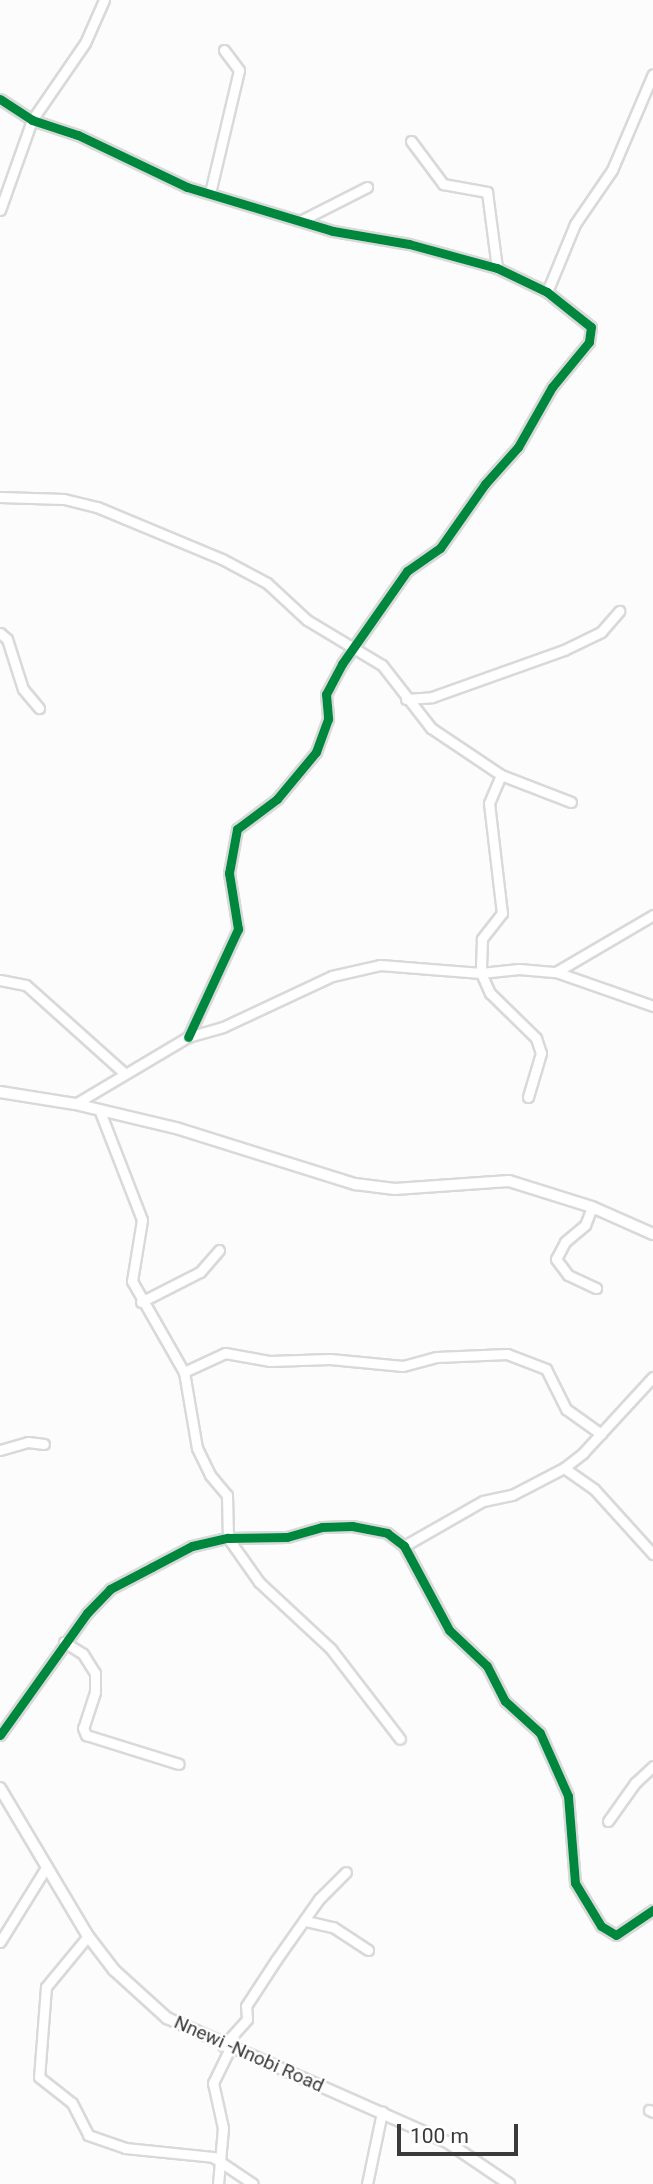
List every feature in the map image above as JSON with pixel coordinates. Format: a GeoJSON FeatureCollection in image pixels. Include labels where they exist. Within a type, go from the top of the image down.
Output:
{"type":"FeatureCollection","features":[{"type":"Feature","properties":{"kind":"main road"},"geometry":{"type":"LineString","coordinates":[[0,1092],[75,1104],[176,1128],[355,1185],[395,1189],[509,1181],[592,1207],[653,1234]]}},
{"type":"Feature","properties":{"kind":"main road","name":"Nnewi -Nnobi Road"},"geometry":{"type":"LineString","coordinates":[[0,1788],[88,1936],[114,1970],[167,2018],[227,2047],[447,2142],[509,2184]]}},
{"type":"Feature","properties":{"kind":"street"},"geometry":{"type":"LineString","coordinates":[[0,210],[32,120],[85,43],[104,0]]}},
{"type":"Feature","properties":{"kind":"street"},"geometry":{"type":"LineString","coordinates":[[209,193],[239,70],[224,50]]}},
{"type":"Feature","properties":{"kind":"street"},"geometry":{"type":"LineString","coordinates":[[547,292],[575,224],[612,170],[653,74]]}},
{"type":"Feature","properties":{"kind":"street"},"geometry":{"type":"LineString","coordinates":[[0,99],[32,120],[78,135],[209,193],[302,220],[498,268],[547,292],[589,322],[589,342],[552,387],[518,447],[485,484],[440,548],[407,571],[358,646],[329,684],[325,734],[316,752],[277,799],[237,829],[229,873],[238,929],[188,1037]]}},
{"type":"Feature","properties":{"kind":"street"},"geometry":{"type":"LineString","coordinates":[[411,141],[443,184],[487,192],[498,268]]}},
{"type":"Feature","properties":{"kind":"street"},"geometry":{"type":"LineString","coordinates":[[302,220],[367,187]]}},
{"type":"Feature","properties":{"kind":"street"},"geometry":{"type":"LineString","coordinates":[[0,497],[64,499],[164,534],[267,583],[307,620],[358,646],[382,665],[431,728],[500,775],[571,802]]}},
{"type":"Feature","properties":{"kind":"street"},"geometry":{"type":"LineString","coordinates":[[406,699],[432,697],[564,650],[601,632],[619,611]]}},
{"type":"Feature","properties":{"kind":"street"},"geometry":{"type":"LineString","coordinates":[[0,633],[23,688],[39,708]]}},
{"type":"Feature","properties":{"kind":"street"},"geometry":{"type":"LineString","coordinates":[[500,775],[489,803],[502,913],[482,939],[481,973],[490,993],[536,1038],[539,1062],[527,1097]]}},
{"type":"Feature","properties":{"kind":"street"},"geometry":{"type":"LineString","coordinates":[[556,972],[653,915]]}},
{"type":"Feature","properties":{"kind":"street"},"geometry":{"type":"LineString","coordinates":[[75,1104],[188,1037],[222,1027],[249,1011],[360,968],[481,973],[556,972],[653,1006]]}},
{"type":"Feature","properties":{"kind":"street"},"geometry":{"type":"LineString","coordinates":[[0,980],[26,985],[66,1018],[101,1058],[124,1073]]}},
{"type":"Feature","properties":{"kind":"street"},"geometry":{"type":"LineString","coordinates":[[99,1109],[142,1220],[130,1269],[142,1302],[184,1372],[197,1448],[210,1475],[227,1495],[228,1538],[259,1582],[331,1649],[400,1739]]}},
{"type":"Feature","properties":{"kind":"street"},"geometry":{"type":"LineString","coordinates":[[592,1207],[585,1225],[565,1242],[556,1259],[568,1275],[596,1288]]}},
{"type":"Feature","properties":{"kind":"street"},"geometry":{"type":"LineString","coordinates":[[142,1302],[200,1272],[219,1250]]}},
{"type":"Feature","properties":{"kind":"street"},"geometry":{"type":"LineString","coordinates":[[184,1372],[225,1353],[270,1361],[330,1359],[402,1366],[437,1357],[507,1354],[546,1369],[566,1409],[601,1434]]}},
{"type":"Feature","properties":{"kind":"street"},"geometry":{"type":"LineString","coordinates":[[404,1546],[483,1502],[512,1495],[564,1468],[601,1434],[653,1377]]}},
{"type":"Feature","properties":{"kind":"street"},"geometry":{"type":"LineString","coordinates":[[0,1450],[28,1442],[44,1444]]}},
{"type":"Feature","properties":{"kind":"street"},"geometry":{"type":"LineString","coordinates":[[564,1468],[594,1489],[653,1554]]}},
{"type":"Feature","properties":{"kind":"street"},"geometry":{"type":"LineString","coordinates":[[0,1735],[64,1642],[110,1589],[192,1546],[228,1538],[287,1537],[322,1527],[352,1526],[387,1533],[404,1546],[449,1630],[486,1666],[505,1701],[540,1733],[568,1796],[571,1858],[583,1900],[612,1936],[653,1910]]}},
{"type":"Feature","properties":{"kind":"street"},"geometry":{"type":"LineString","coordinates":[[64,1642],[83,1654],[95,1673],[95,1692],[83,1728],[86,1735],[179,1764]]}},
{"type":"Feature","properties":{"kind":"street"},"geometry":{"type":"LineString","coordinates":[[608,1821],[635,1783],[653,1766]]}},
{"type":"Feature","properties":{"kind":"street"},"geometry":{"type":"LineString","coordinates":[[0,1942],[47,1866]]}},
{"type":"Feature","properties":{"kind":"street"},"geometry":{"type":"LineString","coordinates":[[218,2184],[223,2129],[213,2083],[227,2047],[247,2019],[246,2006],[306,1921],[346,1871]]}},
{"type":"Feature","properties":{"kind":"street"},"geometry":{"type":"LineString","coordinates":[[306,1921],[333,1927],[368,1950]]}},
{"type":"Feature","properties":{"kind":"street"},"geometry":{"type":"LineString","coordinates":[[88,1936],[46,1987],[39,2077],[72,2104],[81,2129],[103,2143],[221,2161],[253,2184]]}},
{"type":"Feature","properties":{"kind":"street"},"geometry":{"type":"LineString","coordinates":[[367,2184],[382,2112]]}},
{"type":"Feature","properties":{"kind":"cycle path"},"geometry":{"type":"LineString","coordinates":[[0,99],[32,120],[78,135],[187,187],[333,231],[409,244],[497,268],[547,292],[591,327],[589,342],[552,387],[518,447],[485,484],[440,548],[407,571],[342,664],[326,694],[328,719],[316,752],[277,799],[237,829],[229,873],[238,929],[188,1037]]}},
{"type":"Feature","properties":{"kind":"cycle path"},"geometry":{"type":"LineString","coordinates":[[0,1735],[87,1613],[110,1589],[192,1546],[228,1538],[287,1537],[322,1527],[352,1526],[387,1533],[404,1546],[449,1630],[487,1666],[505,1701],[540,1733],[568,1796],[575,1883],[601,1926],[616,1935],[653,1910]]}}]}
